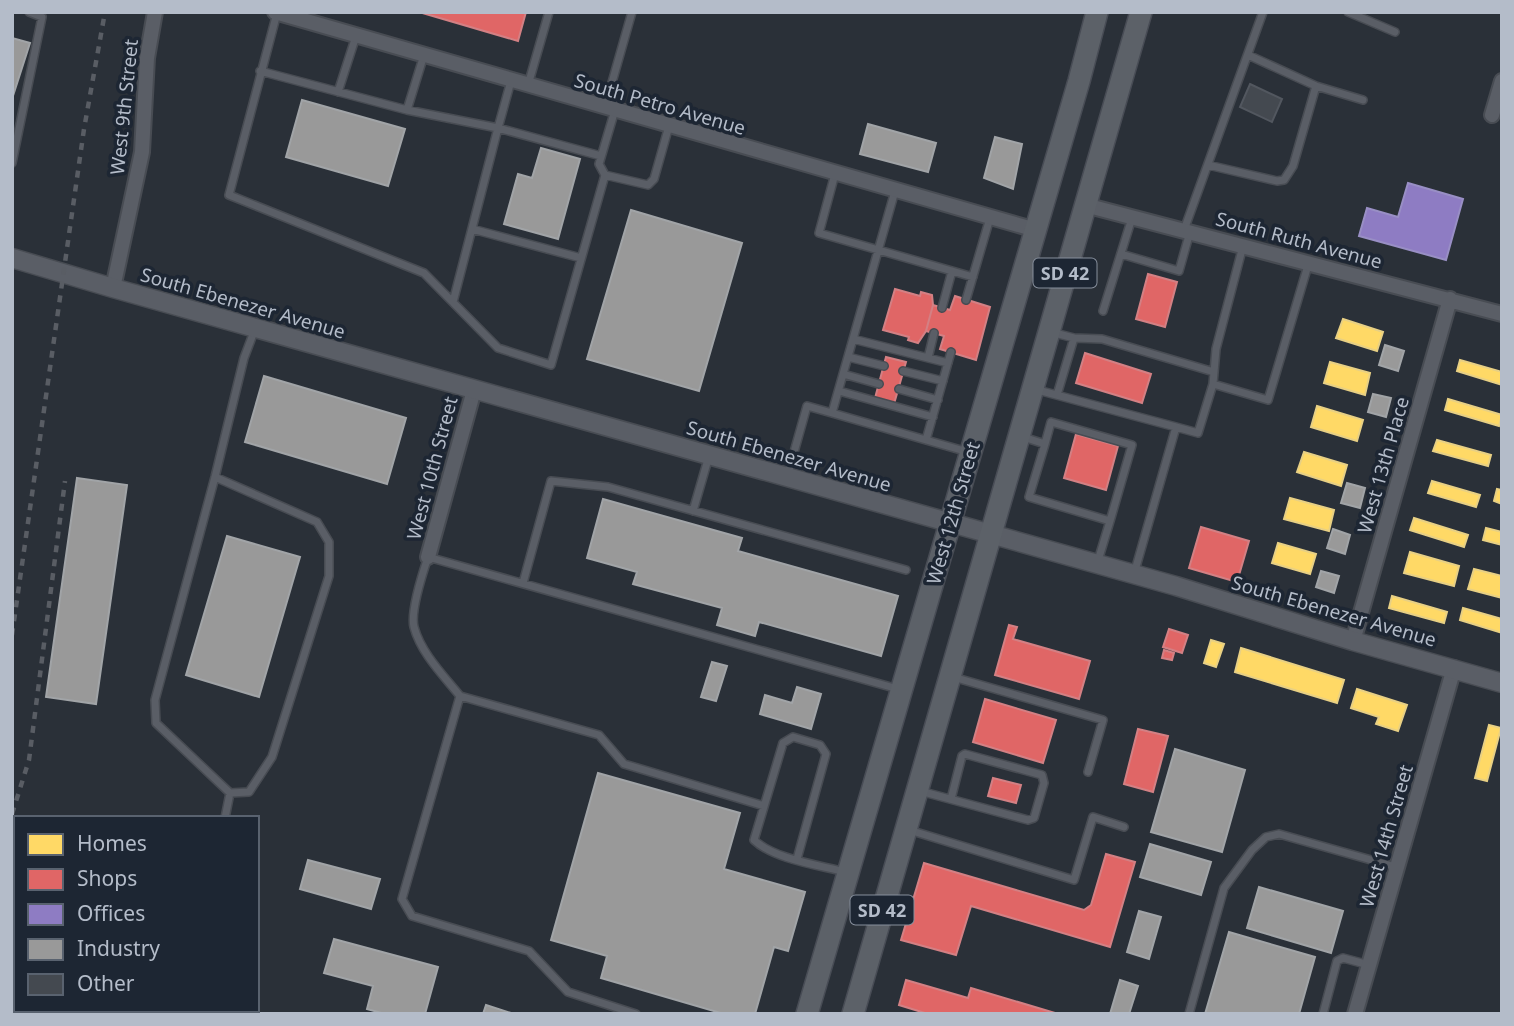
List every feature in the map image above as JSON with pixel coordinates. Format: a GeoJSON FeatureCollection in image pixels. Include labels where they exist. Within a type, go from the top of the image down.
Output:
{"type":"FeatureCollection","features":[{"type":"Feature","properties":{"kind":"main road","name":"West 12th Street"},"geometry":{"type":"LineString","coordinates":[[807,1014],[1097,12]]}},
{"type":"Feature","properties":{"kind":"main road","name":"SD 42"},"geometry":{"type":"LineString","coordinates":[[853,1014],[1141,12]]}},
{"type":"Feature","properties":{"kind":"street","name":"West 9th Street"},"geometry":{"type":"LineString","coordinates":[[113,288],[142,152],[147,58],[155,12]]}},
{"type":"Feature","properties":{"kind":"street","name":"South Petro Avenue"},"geometry":{"type":"LineString","coordinates":[[276,12],[1035,230]]}},
{"type":"Feature","properties":{"kind":"street"},"geometry":{"type":"LineString","coordinates":[[1492,115],[1502,81]]}},
{"type":"Feature","properties":{"kind":"street","name":"South Ruth Avenue"},"geometry":{"type":"LineString","coordinates":[[1085,205],[1502,314]]}},
{"type":"Feature","properties":{"kind":"street","name":"South Ebenezer Avenue"},"geometry":{"type":"LineString","coordinates":[[12,258],[1133,574],[1502,682]]}},
{"type":"Feature","properties":{"kind":"street","name":"West 13th Place"},"geometry":{"type":"LineString","coordinates":[[1353,640],[1450,299]]}},
{"type":"Feature","properties":{"kind":"street","name":"West 10th Street"},"geometry":{"type":"LineString","coordinates":[[428,556],[474,390]]}},
{"type":"Feature","properties":{"kind":"street","name":"West 14th Street"},"geometry":{"type":"LineString","coordinates":[[1355,1014],[1454,668]]}},
{"type":"Feature","properties":{"kind":"lane"},"geometry":{"type":"LineString","coordinates":[[12,163],[42,16],[29,12]]}},
{"type":"Feature","properties":{"kind":"lane"},"geometry":{"type":"LineString","coordinates":[[276,12],[229,195],[424,273],[498,348],[551,365],[605,175],[599,164],[632,12]]}},
{"type":"Feature","properties":{"kind":"lane"},"geometry":{"type":"LineString","coordinates":[[527,86],[549,12]]}},
{"type":"Feature","properties":{"kind":"lane"},"geometry":{"type":"LineString","coordinates":[[1121,254],[1179,271],[1187,231],[1208,164],[1263,12]]}},
{"type":"Feature","properties":{"kind":"lane"},"geometry":{"type":"LineString","coordinates":[[1348,12],[1395,32]]}},
{"type":"Feature","properties":{"kind":"lane"},"geometry":{"type":"LineString","coordinates":[[338,92],[356,35]]}},
{"type":"Feature","properties":{"kind":"lane"},"geometry":{"type":"LineString","coordinates":[[407,110],[425,54]]}},
{"type":"Feature","properties":{"kind":"lane"},"geometry":{"type":"LineString","coordinates":[[1248,55],[1316,86],[1363,100]]}},
{"type":"Feature","properties":{"kind":"lane"},"geometry":{"type":"LineString","coordinates":[[260,71],[407,110],[498,128],[601,156]]}},
{"type":"Feature","properties":{"kind":"lane"},"geometry":{"type":"LineString","coordinates":[[453,302],[511,80]]}},
{"type":"Feature","properties":{"kind":"lane"},"geometry":{"type":"LineString","coordinates":[[1208,164],[1277,181],[1284,180],[1293,166],[1316,86]]}},
{"type":"Feature","properties":{"kind":"lane"},"geometry":{"type":"LineString","coordinates":[[605,175],[648,185],[654,179],[669,126]]}},
{"type":"Feature","properties":{"kind":"lane"},"geometry":{"type":"LineString","coordinates":[[835,174],[819,233],[973,277]]}},
{"type":"Feature","properties":{"kind":"lane"},"geometry":{"type":"LineString","coordinates":[[832,413],[895,191]]}},
{"type":"Feature","properties":{"kind":"lane"},"geometry":{"type":"LineString","coordinates":[[1104,311],[1132,217]]}},
{"type":"Feature","properties":{"kind":"lane"},"geometry":{"type":"LineString","coordinates":[[967,300],[990,218]]}},
{"type":"Feature","properties":{"kind":"lane"},"geometry":{"type":"LineString","coordinates":[[472,229],[582,258]]}},
{"type":"Feature","properties":{"kind":"lane"},"geometry":{"type":"LineString","coordinates":[[1032,388],[1198,433],[1213,384],[1216,349],[1243,245]]}},
{"type":"Feature","properties":{"kind":"lane"},"geometry":{"type":"LineString","coordinates":[[1213,384],[1268,400],[1308,262]]}},
{"type":"Feature","properties":{"kind":"lane"},"geometry":{"type":"LineString","coordinates":[[942,307],[952,271]]}},
{"type":"Feature","properties":{"kind":"lane"},"geometry":{"type":"LineString","coordinates":[[215,477],[317,522],[329,542],[329,576],[272,758],[249,792],[230,793],[156,723],[155,700],[244,358],[256,328]]}},
{"type":"Feature","properties":{"kind":"lane"},"geometry":{"type":"LineString","coordinates":[[1049,331],[1074,338],[1102,339],[1214,372]]}},
{"type":"Feature","properties":{"kind":"lane"},"geometry":{"type":"LineString","coordinates":[[928,358],[934,333]]}},
{"type":"Feature","properties":{"kind":"lane"},"geometry":{"type":"LineString","coordinates":[[1057,395],[1074,338]]}},
{"type":"Feature","properties":{"kind":"lane"},"geometry":{"type":"LineString","coordinates":[[853,339],[948,363]]}},
{"type":"Feature","properties":{"kind":"lane"},"geometry":{"type":"LineString","coordinates":[[926,440],[951,352]]}},
{"type":"Feature","properties":{"kind":"lane"},"geometry":{"type":"LineString","coordinates":[[848,357],[884,366]]}},
{"type":"Feature","properties":{"kind":"lane"},"geometry":{"type":"LineString","coordinates":[[904,371],[943,382]]}},
{"type":"Feature","properties":{"kind":"lane"},"geometry":{"type":"LineString","coordinates":[[843,374],[879,384]]}},
{"type":"Feature","properties":{"kind":"lane"},"geometry":{"type":"LineString","coordinates":[[898,389],[937,400]]}},
{"type":"Feature","properties":{"kind":"lane"},"geometry":{"type":"LineString","coordinates":[[839,391],[933,416]]}},
{"type":"Feature","properties":{"kind":"lane"},"geometry":{"type":"LineString","coordinates":[[787,477],[807,406],[971,453]]}},
{"type":"Feature","properties":{"kind":"lane"},"geometry":{"type":"LineString","coordinates":[[1097,564],[1110,521],[1132,445],[1051,422],[1029,497],[1110,521]]}},
{"type":"Feature","properties":{"kind":"lane"},"geometry":{"type":"LineString","coordinates":[[1133,574],[1176,427]]}},
{"type":"Feature","properties":{"kind":"lane"},"geometry":{"type":"LineString","coordinates":[[1018,436],[1045,443]]}},
{"type":"Feature","properties":{"kind":"lane"},"geometry":{"type":"LineString","coordinates":[[693,511],[709,456]]}},
{"type":"Feature","properties":{"kind":"lane"},"geometry":{"type":"LineString","coordinates":[[523,583],[551,481],[608,487],[906,570]]}},
{"type":"Feature","properties":{"kind":"lane"},"geometry":{"type":"LineString","coordinates":[[764,806],[624,764],[598,735],[460,696],[428,656],[413,625],[419,582],[428,556],[902,690]]}},
{"type":"Feature","properties":{"kind":"lane"},"geometry":{"type":"LineString","coordinates":[[949,676],[1103,720],[1088,772]]}},
{"type":"Feature","properties":{"kind":"lane"},"geometry":{"type":"LineString","coordinates":[[460,696],[402,899],[412,916],[529,951],[568,992],[636,1014]]}},
{"type":"Feature","properties":{"kind":"lane"},"geometry":{"type":"LineString","coordinates":[[797,859],[826,754],[820,745],[793,737],[783,743],[754,840],[764,850],[797,859],[849,873]]}},
{"type":"Feature","properties":{"kind":"lane"},"geometry":{"type":"LineString","coordinates":[[916,789],[951,799],[1028,820],[1034,818],[1044,783],[1042,775],[965,754],[962,756],[951,799]]}},
{"type":"Feature","properties":{"kind":"lane"},"geometry":{"type":"LineString","coordinates":[[225,816],[230,793]]}},
{"type":"Feature","properties":{"kind":"lane"},"geometry":{"type":"LineString","coordinates":[[905,829],[1074,880],[1093,817],[1124,827]]}},
{"type":"Feature","properties":{"kind":"lane"},"geometry":{"type":"LineString","coordinates":[[1189,1014],[1224,888],[1252,850],[1266,837],[1279,834],[1397,867]]}},
{"type":"Feature","properties":{"kind":"lane"},"geometry":{"type":"LineString","coordinates":[[1323,1014],[1337,961],[1343,958],[1369,965]]}},
{"type":"Feature","properties":{"kind":"building: Homes"},"geometry":{"type":"Polygon","coordinates":[[[1343,319],[1383,332],[1377,351],[1336,338],[1343,319]]]}},
{"type":"Feature","properties":{"kind":"building: Homes"},"geometry":{"type":"Polygon","coordinates":[[[1460,360],[1502,372],[1502,385],[1457,371],[1460,360]]]}},
{"type":"Feature","properties":{"kind":"building: Homes"},"geometry":{"type":"Polygon","coordinates":[[[1330,362],[1370,373],[1365,395],[1324,383],[1330,362]]]}},
{"type":"Feature","properties":{"kind":"building: Homes"},"geometry":{"type":"Polygon","coordinates":[[[1448,399],[1502,415],[1499,426],[1445,410],[1448,399]]]}},
{"type":"Feature","properties":{"kind":"building: Homes"},"geometry":{"type":"Polygon","coordinates":[[[1317,406],[1363,420],[1357,441],[1311,427],[1317,406]]]}},
{"type":"Feature","properties":{"kind":"building: Homes"},"geometry":{"type":"Polygon","coordinates":[[[1437,440],[1491,455],[1488,466],[1433,451],[1437,440]]]}},
{"type":"Feature","properties":{"kind":"building: Homes"},"geometry":{"type":"Polygon","coordinates":[[[1304,452],[1347,465],[1341,486],[1297,472],[1304,452]]]}},
{"type":"Feature","properties":{"kind":"building: Homes"},"geometry":{"type":"Polygon","coordinates":[[[1432,481],[1480,495],[1476,507],[1428,493],[1432,481]]]}},
{"type":"Feature","properties":{"kind":"building: Homes"},"geometry":{"type":"Polygon","coordinates":[[[1497,489],[1502,490],[1502,504],[1494,501],[1497,489]]]}},
{"type":"Feature","properties":{"kind":"building: Homes"},"geometry":{"type":"Polygon","coordinates":[[[1290,498],[1334,510],[1329,531],[1284,519],[1290,498]]]}},
{"type":"Feature","properties":{"kind":"building: Homes"},"geometry":{"type":"Polygon","coordinates":[[[1414,518],[1468,535],[1464,547],[1410,530],[1414,518]]]}},
{"type":"Feature","properties":{"kind":"building: Homes"},"geometry":{"type":"Polygon","coordinates":[[[1486,528],[1502,532],[1502,545],[1483,540],[1486,528]]]}},
{"type":"Feature","properties":{"kind":"building: Homes"},"geometry":{"type":"Polygon","coordinates":[[[1278,543],[1316,554],[1310,574],[1272,563],[1278,543]]]}},
{"type":"Feature","properties":{"kind":"building: Homes"},"geometry":{"type":"Polygon","coordinates":[[[1410,552],[1459,566],[1454,586],[1404,573],[1410,552]]]}},
{"type":"Feature","properties":{"kind":"building: Homes"},"geometry":{"type":"Polygon","coordinates":[[[1474,569],[1502,576],[1502,598],[1468,589],[1474,569]]]}},
{"type":"Feature","properties":{"kind":"building: Homes"},"geometry":{"type":"Polygon","coordinates":[[[1392,596],[1447,612],[1444,623],[1389,608],[1392,596]]]}},
{"type":"Feature","properties":{"kind":"building: Homes"},"geometry":{"type":"Polygon","coordinates":[[[1463,608],[1502,619],[1502,633],[1460,620],[1463,608]]]}},
{"type":"Feature","properties":{"kind":"building: Homes"},"geometry":{"type":"Polygon","coordinates":[[[1211,640],[1224,644],[1216,667],[1204,663],[1211,640]]]}},
{"type":"Feature","properties":{"kind":"building: Homes"},"geometry":{"type":"Polygon","coordinates":[[[1241,648],[1344,680],[1337,703],[1235,672],[1241,648]]]}},
{"type":"Feature","properties":{"kind":"building: Homes"},"geometry":{"type":"Polygon","coordinates":[[[1357,689],[1407,705],[1398,731],[1376,724],[1379,717],[1351,708],[1357,689]]]}},
{"type":"Feature","properties":{"kind":"building: Homes"},"geometry":{"type":"Polygon","coordinates":[[[1489,725],[1501,728],[1487,781],[1475,778],[1489,725]]]}},
{"type":"Feature","properties":{"kind":"building: Shops"},"geometry":{"type":"Polygon","coordinates":[[[419,12],[526,12],[518,41],[419,12]]]}},
{"type":"Feature","properties":{"kind":"building: Shops"},"geometry":{"type":"Polygon","coordinates":[[[1148,274],[1177,282],[1165,327],[1136,319],[1148,274]]]}},
{"type":"Feature","properties":{"kind":"building: Shops"},"geometry":{"type":"Polygon","coordinates":[[[895,289],[920,296],[921,292],[932,295],[933,305],[926,331],[918,343],[908,340],[909,337],[883,330],[895,289]]]}},
{"type":"Feature","properties":{"kind":"building: Shops"},"geometry":{"type":"Polygon","coordinates":[[[955,296],[990,307],[976,360],[940,349],[944,336],[926,331],[933,305],[950,310],[955,296]]]}},
{"type":"Feature","properties":{"kind":"building: Shops"},"geometry":{"type":"Polygon","coordinates":[[[1085,353],[1151,374],[1142,403],[1076,383],[1085,353]]]}},
{"type":"Feature","properties":{"kind":"building: Shops"},"geometry":{"type":"Polygon","coordinates":[[[886,357],[906,362],[894,404],[875,398],[886,357]]]}},
{"type":"Feature","properties":{"kind":"building: Shops"},"geometry":{"type":"Polygon","coordinates":[[[1076,434],[1118,446],[1106,490],[1064,478],[1076,434]]]}},
{"type":"Feature","properties":{"kind":"building: Shops"},"geometry":{"type":"Polygon","coordinates":[[[1201,527],[1249,541],[1237,582],[1189,568],[1201,527]]]}},
{"type":"Feature","properties":{"kind":"building: Shops"},"geometry":{"type":"Polygon","coordinates":[[[1009,625],[1017,627],[1013,639],[1090,661],[1079,699],[995,675],[1009,625]]]}},
{"type":"Feature","properties":{"kind":"building: Shops"},"geometry":{"type":"Polygon","coordinates":[[[1169,629],[1188,635],[1182,653],[1163,647],[1169,629]]]}},
{"type":"Feature","properties":{"kind":"building: Shops"},"geometry":{"type":"Polygon","coordinates":[[[1164,650],[1174,653],[1172,660],[1162,658],[1164,650]]]}},
{"type":"Feature","properties":{"kind":"building: Shops"},"geometry":{"type":"Polygon","coordinates":[[[985,699],[1056,720],[1043,763],[973,742],[985,699]]]}},
{"type":"Feature","properties":{"kind":"building: Shops"},"geometry":{"type":"Polygon","coordinates":[[[1138,729],[1168,736],[1153,792],[1124,784],[1138,729]]]}},
{"type":"Feature","properties":{"kind":"building: Shops"},"geometry":{"type":"Polygon","coordinates":[[[993,778],[1021,785],[1016,803],[988,796],[993,778]]]}},
{"type":"Feature","properties":{"kind":"building: Shops"},"geometry":{"type":"Polygon","coordinates":[[[1106,854],[1135,862],[1110,947],[971,906],[956,955],[901,940],[924,863],[1084,910],[1091,905],[1106,854]]]}},
{"type":"Feature","properties":{"kind":"building: Shops"},"geometry":{"type":"Polygon","coordinates":[[[906,980],[968,998],[971,988],[1055,1013],[928,1014],[899,1005],[906,980]]]}},
{"type":"Feature","properties":{"kind":"building: Offices"},"geometry":{"type":"Polygon","coordinates":[[[1408,183],[1463,199],[1446,260],[1359,236],[1367,208],[1398,217],[1408,183]]]}},
{"type":"Feature","properties":{"kind":"building: Industry"},"geometry":{"type":"Polygon","coordinates":[[[12,38],[30,43],[12,99],[12,38]]]}},
{"type":"Feature","properties":{"kind":"building: Industry"},"geometry":{"type":"Polygon","coordinates":[[[302,100],[405,129],[388,186],[286,157],[302,100]]]}},
{"type":"Feature","properties":{"kind":"building: Industry"},"geometry":{"type":"Polygon","coordinates":[[[868,124],[936,143],[928,172],[860,154],[868,124]]]}},
{"type":"Feature","properties":{"kind":"building: Industry"},"geometry":{"type":"Polygon","coordinates":[[[995,137],[1022,144],[1013,189],[984,178],[995,137]]]}},
{"type":"Feature","properties":{"kind":"building: Industry"},"geometry":{"type":"Polygon","coordinates":[[[541,148],[580,159],[558,239],[504,224],[518,174],[532,178],[541,148]]]}},
{"type":"Feature","properties":{"kind":"building: Industry"},"geometry":{"type":"Polygon","coordinates":[[[631,210],[742,243],[699,391],[587,359],[631,210]]]}},
{"type":"Feature","properties":{"kind":"building: Industry"},"geometry":{"type":"Polygon","coordinates":[[[1385,345],[1404,351],[1398,371],[1379,365],[1385,345]]]}},
{"type":"Feature","properties":{"kind":"building: Industry"},"geometry":{"type":"Polygon","coordinates":[[[264,376],[406,418],[387,484],[245,442],[264,376]]]}},
{"type":"Feature","properties":{"kind":"building: Industry"},"geometry":{"type":"Polygon","coordinates":[[[1373,394],[1391,398],[1386,417],[1368,412],[1373,394]]]}},
{"type":"Feature","properties":{"kind":"building: Industry"},"geometry":{"type":"Polygon","coordinates":[[[77,478],[127,485],[96,704],[46,697],[77,478]]]}},
{"type":"Feature","properties":{"kind":"building: Industry"},"geometry":{"type":"Polygon","coordinates":[[[1347,483],[1365,488],[1360,508],[1341,503],[1347,483]]]}},
{"type":"Feature","properties":{"kind":"building: Industry"},"geometry":{"type":"Polygon","coordinates":[[[603,499],[742,538],[738,551],[898,596],[881,656],[759,622],[755,636],[717,625],[722,608],[633,584],[637,572],[587,558],[603,499]]]}},
{"type":"Feature","properties":{"kind":"building: Industry"},"geometry":{"type":"Polygon","coordinates":[[[1333,529],[1350,535],[1345,554],[1327,548],[1333,529]]]}},
{"type":"Feature","properties":{"kind":"building: Industry"},"geometry":{"type":"Polygon","coordinates":[[[227,536],[300,557],[259,697],[186,675],[227,536]]]}},
{"type":"Feature","properties":{"kind":"building: Industry"},"geometry":{"type":"Polygon","coordinates":[[[1321,571],[1339,576],[1334,593],[1316,587],[1321,571]]]}},
{"type":"Feature","properties":{"kind":"building: Industry"},"geometry":{"type":"Polygon","coordinates":[[[712,662],[727,666],[716,701],[701,697],[712,662]]]}},
{"type":"Feature","properties":{"kind":"building: Industry"},"geometry":{"type":"Polygon","coordinates":[[[797,687],[821,694],[811,729],[760,714],[765,695],[792,703],[797,687]]]}},
{"type":"Feature","properties":{"kind":"building: Industry"},"geometry":{"type":"Polygon","coordinates":[[[1175,749],[1245,770],[1222,852],[1151,832],[1175,749]]]}},
{"type":"Feature","properties":{"kind":"building: Industry"},"geometry":{"type":"Polygon","coordinates":[[[598,773],[740,813],[724,869],[805,892],[788,951],[774,947],[755,1014],[724,1014],[601,978],[607,956],[551,940],[598,773]]]}},
{"type":"Feature","properties":{"kind":"building: Industry"},"geometry":{"type":"Polygon","coordinates":[[[1150,844],[1211,862],[1201,895],[1140,877],[1150,844]]]}},
{"type":"Feature","properties":{"kind":"building: Industry"},"geometry":{"type":"Polygon","coordinates":[[[308,860],[380,879],[371,909],[300,889],[308,860]]]}},
{"type":"Feature","properties":{"kind":"building: Industry"},"geometry":{"type":"Polygon","coordinates":[[[1259,887],[1343,911],[1331,953],[1247,928],[1259,887]]]}},
{"type":"Feature","properties":{"kind":"building: Industry"},"geometry":{"type":"Polygon","coordinates":[[[1139,911],[1161,917],[1149,959],[1127,952],[1139,911]]]}},
{"type":"Feature","properties":{"kind":"building: Industry"},"geometry":{"type":"Polygon","coordinates":[[[1229,932],[1315,957],[1299,1014],[1205,1014],[1229,932]]]}},
{"type":"Feature","properties":{"kind":"building: Industry"},"geometry":{"type":"Polygon","coordinates":[[[334,939],[438,967],[425,1014],[385,1014],[367,1009],[373,986],[324,973],[334,939]]]}},
{"type":"Feature","properties":{"kind":"building: Industry"},"geometry":{"type":"Polygon","coordinates":[[[1120,980],[1138,986],[1129,1014],[1110,1014],[1120,980]]]}},
{"type":"Feature","properties":{"kind":"building: Industry"},"geometry":{"type":"Polygon","coordinates":[[[486,1005],[514,1014],[483,1014],[486,1005]]]}},
{"type":"Feature","properties":{"kind":"building: Other"},"geometry":{"type":"Polygon","coordinates":[[[1250,84],[1282,99],[1272,122],[1240,107],[1250,84]]]}},
{"type":"Feature","properties":{"kind":"railway"},"geometry":{"type":"LineString","coordinates":[[12,635],[84,129],[105,12]]}},
{"type":"Feature","properties":{"kind":"railway"},"geometry":{"type":"LineString","coordinates":[[12,814],[29,760],[65,481]]}}]}
